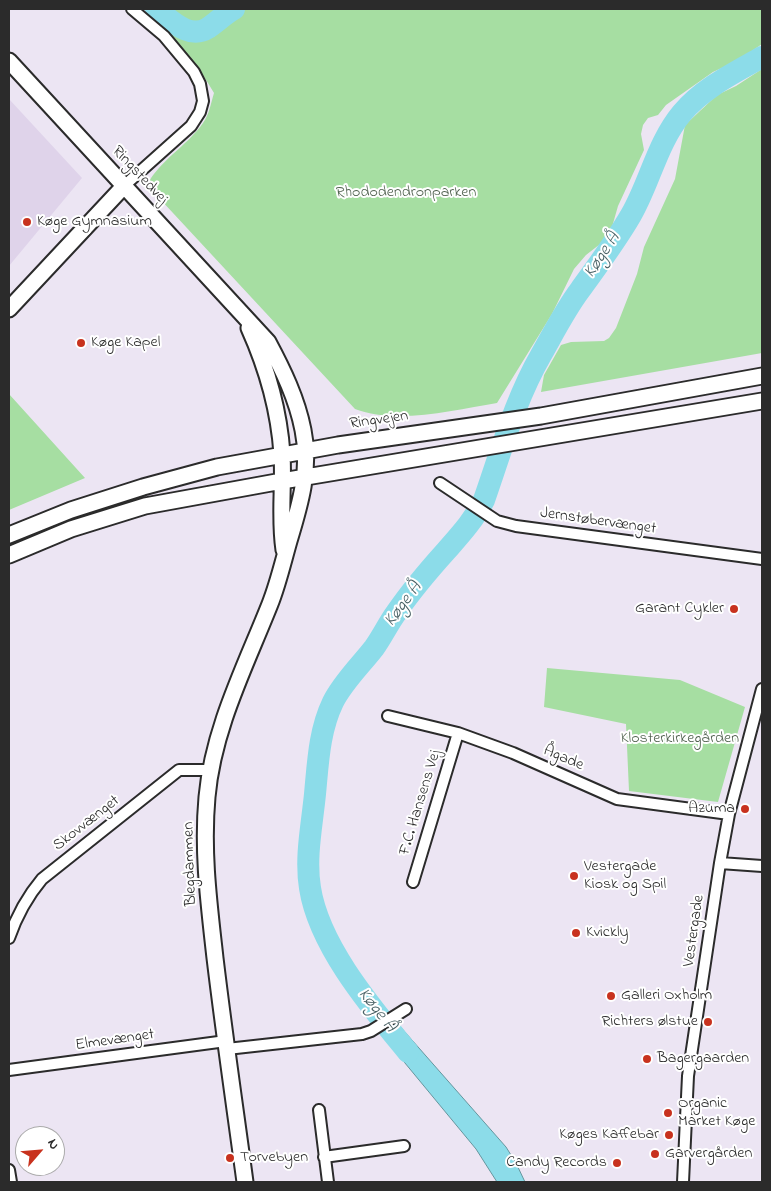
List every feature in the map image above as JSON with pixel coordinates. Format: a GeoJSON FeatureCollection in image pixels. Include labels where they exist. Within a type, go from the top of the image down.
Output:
{"type":"FeatureCollection","features":[{"type":"Feature","properties":{"kind":"main road","name":"Ringstedvej"},"geometry":{"type":"LineString","coordinates":[[9,61],[268,342],[287,378],[303,429],[306,451],[305,477]]}},
{"type":"Feature","properties":{"kind":"main road"},"geometry":{"type":"LineString","coordinates":[[9,309],[125,185]]}},
{"type":"Feature","properties":{"kind":"main road","name":"Ringstedvej"},"geometry":{"type":"LineString","coordinates":[[243,316],[270,383],[280,436],[282,481]]}},
{"type":"Feature","properties":{"kind":"main road","name":"Ringvejen"},"geometry":{"type":"LineString","coordinates":[[9,535],[71,510],[143,487],[217,467],[306,451],[541,416],[762,376]]}},
{"type":"Feature","properties":{"kind":"main road"},"geometry":{"type":"LineString","coordinates":[[9,555],[71,529],[145,506],[534,438],[762,402]]}},
{"type":"Feature","properties":{"kind":"main road","name":"Blegdammen"},"geometry":{"type":"LineString","coordinates":[[245,1182],[226,1045],[205,863],[206,812],[216,745],[234,692],[271,601],[302,500],[305,477]]}},
{"type":"Feature","properties":{"kind":"main road","name":"Blegdammen"},"geometry":{"type":"LineString","coordinates":[[282,481],[282,535],[285,554]]}},
{"type":"Feature","properties":{"kind":"street"},"geometry":{"type":"LineString","coordinates":[[125,185],[191,126],[200,112],[203,101],[200,84],[194,72],[164,36],[132,9]]}},
{"type":"Feature","properties":{"kind":"street","name":"Jernstøbervænget"},"geometry":{"type":"LineString","coordinates":[[440,483],[497,521],[523,527],[762,559]]}},
{"type":"Feature","properties":{"kind":"street","name":"Vestergade"},"geometry":{"type":"LineString","coordinates":[[683,1182],[688,1076],[720,863],[729,814],[762,688]]}},
{"type":"Feature","properties":{"kind":"street","name":"Ågade"},"geometry":{"type":"LineString","coordinates":[[388,716],[458,733],[513,753],[617,799],[729,814]]}},
{"type":"Feature","properties":{"kind":"street","name":"F.C. Hansens Vej"},"geometry":{"type":"LineString","coordinates":[[413,882],[458,733]]}},
{"type":"Feature","properties":{"kind":"street","name":"Skovvænget"},"geometry":{"type":"LineString","coordinates":[[9,938],[17,914],[28,895],[42,879],[179,770],[211,770]]}},
{"type":"Feature","properties":{"kind":"street"},"geometry":{"type":"LineString","coordinates":[[720,863],[762,866]]}},
{"type":"Feature","properties":{"kind":"street","name":"Elmevænget"},"geometry":{"type":"LineString","coordinates":[[9,1070],[226,1045],[362,1034],[371,1031],[406,1008]]}},
{"type":"Feature","properties":{"kind":"street"},"geometry":{"type":"LineString","coordinates":[[319,1110],[328,1182]]}},
{"type":"Feature","properties":{"kind":"street"},"geometry":{"type":"LineString","coordinates":[[324,1157],[404,1146]]}},
{"type":"Feature","properties":{"kind":"street"},"geometry":{"type":"LineString","coordinates":[[9,1170],[10,1182]]}},
{"type":"Feature","properties":{"kind":"shaded area","name":"Køge Gymnasium"},"geometry":{"type":"Polygon","coordinates":[[[9,99],[82,178],[9,266],[9,99]]]}},
{"type":"Feature","properties":{"kind":"green space","name":"Rhododendronparken"},"geometry":{"type":"Polygon","coordinates":[[[149,9],[762,9],[762,44],[739,60],[713,72],[666,105],[658,115],[648,118],[643,125],[641,134],[644,150],[618,206],[612,227],[604,241],[586,255],[574,269],[552,314],[497,403],[426,415],[389,416],[371,414],[355,409],[147,185],[166,160],[203,123],[214,93],[192,60],[149,9]]]}},
{"type":"Feature","properties":{"kind":"green space"},"geometry":{"type":"Polygon","coordinates":[[[762,69],[762,353],[541,392],[544,375],[561,345],[571,342],[604,341],[609,338],[616,328],[637,274],[644,247],[675,179],[685,125],[717,95],[736,86],[762,69]]]}},
{"type":"Feature","properties":{"kind":"green space"},"geometry":{"type":"Polygon","coordinates":[[[9,394],[85,478],[9,510],[9,394]]]}},
{"type":"Feature","properties":{"kind":"green space","name":"Klosterkirkegården"},"geometry":{"type":"Polygon","coordinates":[[[547,668],[680,680],[745,707],[718,802],[629,791],[626,724],[544,707],[547,668]]]}},
{"type":"Feature","properties":{"kind":"water"},"geometry":{"type":"Polygon","coordinates":[[[397,1023],[506,1147],[525,1182],[497,1182],[476,1149],[381,1034],[397,1023]]]}},
{"type":"Feature","properties":{"kind":"waterway","name":"Køge Å"},"geometry":{"type":"LineString","coordinates":[[156,9],[180,27],[194,32],[208,28],[234,9]]}},
{"type":"Feature","properties":{"kind":"waterway","name":"Køge Å"},"geometry":{"type":"LineString","coordinates":[[408,1052],[378,1016],[348,975],[335,954],[315,910],[310,888],[308,865],[320,747],[328,713],[342,688],[374,648],[393,617],[476,514],[484,500],[516,408],[532,372],[569,306],[631,215],[673,125],[699,96],[730,75],[762,57]]}},
{"type":"Feature","properties":{"kind":"place","name":"Køge Gymnasium"},"geometry":{"type":"Point","coordinates":[27,222]}},
{"type":"Feature","properties":{"kind":"place","name":"Køge Kapel"},"geometry":{"type":"Point","coordinates":[81,343]}},
{"type":"Feature","properties":{"kind":"place","name":"Garant Cykler"},"geometry":{"type":"Point","coordinates":[734,609]}},
{"type":"Feature","properties":{"kind":"place","name":"Azuma"},"geometry":{"type":"Point","coordinates":[745,809]}},
{"type":"Feature","properties":{"kind":"place","name":"Vestergade Kiosk og Spil"},"geometry":{"type":"Point","coordinates":[574,876]}},
{"type":"Feature","properties":{"kind":"place","name":"Kvickly"},"geometry":{"type":"Point","coordinates":[576,933]}},
{"type":"Feature","properties":{"kind":"place","name":"Galleri Oxholm"},"geometry":{"type":"Point","coordinates":[611,996]}},
{"type":"Feature","properties":{"kind":"place","name":"Richters ølstue"},"geometry":{"type":"Point","coordinates":[708,1022]}},
{"type":"Feature","properties":{"kind":"place","name":"Bagergaarden"},"geometry":{"type":"Point","coordinates":[647,1059]}},
{"type":"Feature","properties":{"kind":"place","name":"Organic Market Køge"},"geometry":{"type":"Point","coordinates":[668,1113]}},
{"type":"Feature","properties":{"kind":"place","name":"Køges Kaffebar"},"geometry":{"type":"Point","coordinates":[669,1135]}},
{"type":"Feature","properties":{"kind":"place","name":"Garvergården"},"geometry":{"type":"Point","coordinates":[655,1154]}},
{"type":"Feature","properties":{"kind":"place","name":"Torvebyen"},"geometry":{"type":"Point","coordinates":[230,1158]}},
{"type":"Feature","properties":{"kind":"place","name":"Candy Records"},"geometry":{"type":"Point","coordinates":[617,1163]}}]}
